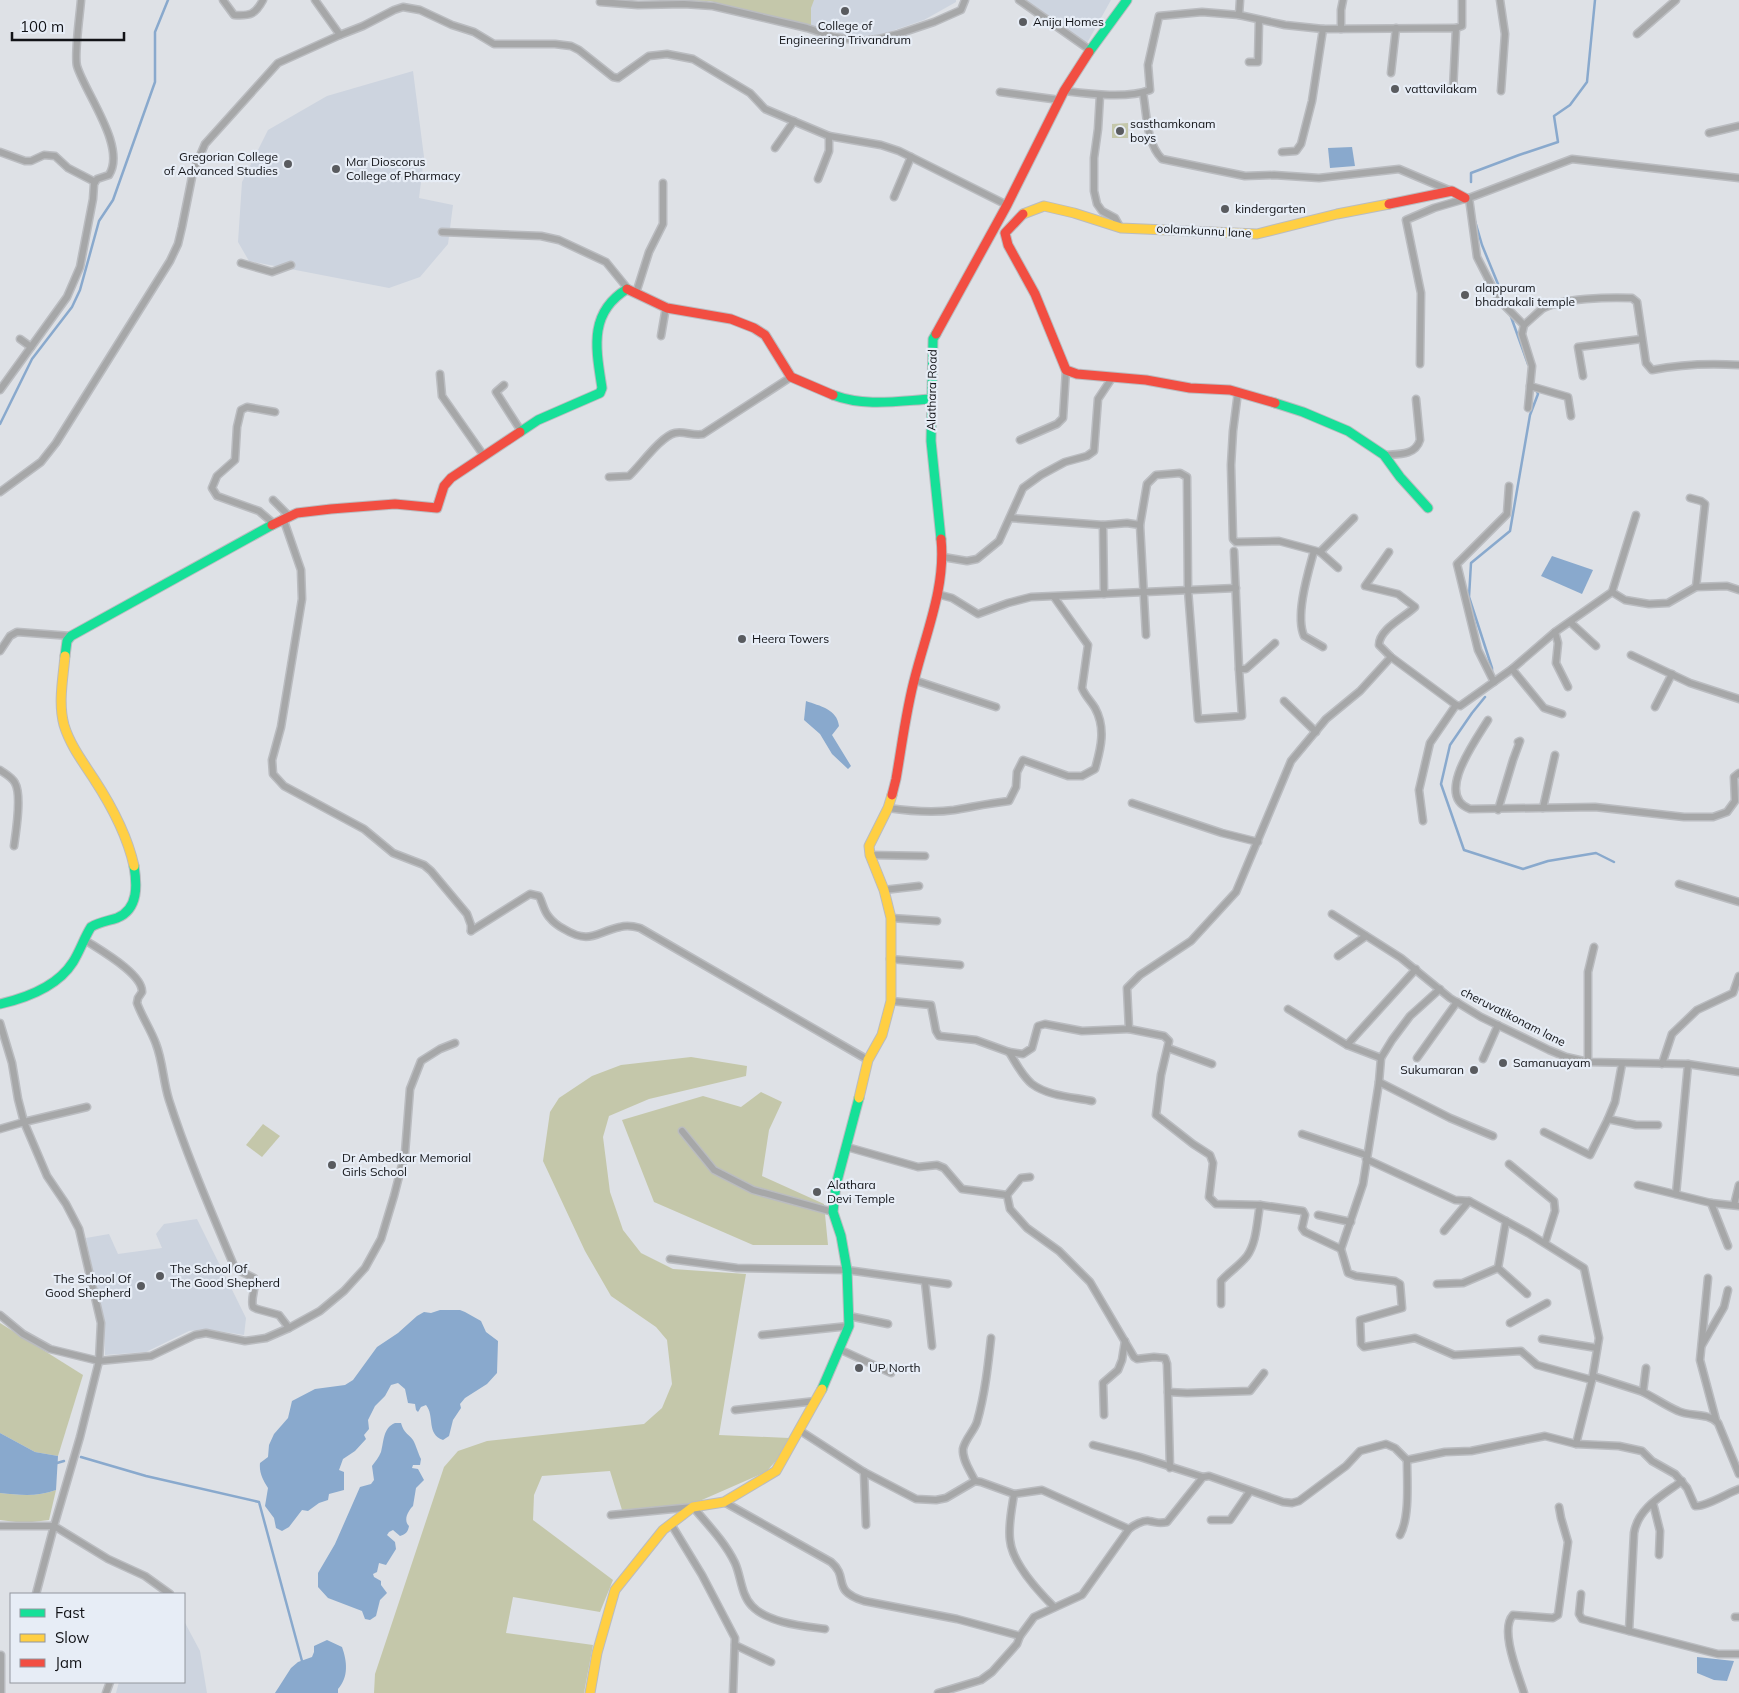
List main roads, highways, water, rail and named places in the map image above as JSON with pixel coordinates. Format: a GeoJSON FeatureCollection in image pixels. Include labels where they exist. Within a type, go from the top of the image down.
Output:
{"type":"FeatureCollection","features":[{"type":"Feature","properties":{"kind":"water"},"geometry":{"type":"Polygon","coordinates":[[[1352,147],[1355,166],[1330,168],[1328,148],[1352,147]]]}},
{"type":"Feature","properties":{"kind":"water"},"geometry":{"type":"Polygon","coordinates":[[[1552,556],[1593,570],[1582,594],[1541,576],[1552,556]]]}},
{"type":"Feature","properties":{"kind":"water"},"geometry":{"type":"Polygon","coordinates":[[[806,701],[827,709],[838,720],[839,726],[832,735],[851,766],[848,769],[832,754],[820,734],[804,720],[806,701]]]}},
{"type":"Feature","properties":{"kind":"water"},"geometry":{"type":"Polygon","coordinates":[[[440,1310],[460,1310],[481,1321],[486,1332],[498,1341],[497,1373],[487,1384],[465,1398],[460,1404],[461,1408],[453,1420],[449,1436],[443,1440],[434,1434],[429,1409],[426,1405],[421,1407],[418,1412],[415,1404],[408,1403],[405,1389],[398,1383],[391,1385],[385,1396],[375,1406],[368,1420],[369,1429],[364,1435],[366,1439],[355,1451],[343,1459],[339,1470],[344,1472],[344,1490],[329,1494],[328,1500],[319,1503],[308,1511],[302,1510],[289,1527],[282,1531],[276,1528],[274,1518],[265,1506],[268,1488],[260,1470],[260,1463],[268,1457],[269,1445],[274,1434],[288,1418],[292,1401],[315,1389],[345,1385],[353,1380],[377,1347],[398,1333],[417,1316],[424,1312],[431,1313],[440,1310]]]}},
{"type":"Feature","properties":{"kind":"water"},"geometry":{"type":"Polygon","coordinates":[[[395,1423],[401,1423],[414,1442],[421,1459],[420,1465],[413,1465],[412,1468],[418,1469],[424,1480],[416,1488],[413,1506],[407,1516],[406,1521],[409,1526],[405,1534],[400,1536],[393,1530],[387,1535],[395,1542],[396,1549],[386,1565],[379,1563],[377,1572],[373,1574],[374,1577],[381,1581],[381,1585],[387,1593],[380,1600],[376,1616],[370,1620],[365,1619],[362,1611],[328,1598],[318,1587],[318,1573],[335,1544],[360,1487],[371,1484],[374,1480],[372,1466],[381,1452],[386,1431],[395,1423]]]}},
{"type":"Feature","properties":{"kind":"water"},"geometry":{"type":"Polygon","coordinates":[[[0,1433],[35,1452],[58,1456],[56,1490],[35,1495],[0,1493],[0,1433]]]}},
{"type":"Feature","properties":{"kind":"water"},"geometry":{"type":"Polygon","coordinates":[[[327,1640],[342,1647],[345,1658],[346,1669],[344,1679],[338,1689],[338,1693],[275,1693],[291,1668],[298,1662],[312,1657],[314,1646],[327,1640]]]}},
{"type":"Feature","properties":{"kind":"water"},"geometry":{"type":"Polygon","coordinates":[[[1697,1657],[1734,1661],[1727,1681],[1714,1680],[1697,1673],[1697,1657]]]}},
{"type":"Feature","properties":{"kind":"waterway"},"geometry":{"type":"LineString","coordinates":[[0,424],[32,359],[72,307],[80,290],[99,221],[113,200],[155,82],[155,32],[168,0]]}},
{"type":"Feature","properties":{"kind":"waterway"},"geometry":{"type":"LineString","coordinates":[[1471,182],[1471,173],[1558,142],[1554,116],[1570,105],[1587,82],[1595,0]]}},
{"type":"Feature","properties":{"kind":"waterway"},"geometry":{"type":"LineString","coordinates":[[1475,221],[1482,245],[1500,289]]}},
{"type":"Feature","properties":{"kind":"waterway"},"geometry":{"type":"LineString","coordinates":[[1510,314],[1528,364]]}},
{"type":"Feature","properties":{"kind":"waterway"},"geometry":{"type":"LineString","coordinates":[[1492,672],[1469,597],[1471,563],[1510,531],[1530,415],[1538,394],[1536,389]]}},
{"type":"Feature","properties":{"kind":"waterway"},"geometry":{"type":"LineString","coordinates":[[1485,697],[1450,745],[1441,784],[1464,850],[1523,869],[1548,861],[1596,853],[1614,862]]}},
{"type":"Feature","properties":{"kind":"waterway"},"geometry":{"type":"LineString","coordinates":[[81,1457],[146,1476],[259,1502],[302,1661]]}},
{"type":"Feature","properties":{"kind":"waterway"},"geometry":{"type":"LineString","coordinates":[[57,1463],[64,1461]]}},
{"type":"Feature","properties":{"kind":"place","name":"College of Engineering Trivandrum"},"geometry":{"type":"Point","coordinates":[845,11]}},
{"type":"Feature","properties":{"kind":"place","name":"Anija Homes"},"geometry":{"type":"Point","coordinates":[1023,22]}},
{"type":"Feature","properties":{"kind":"place","name":"vattavilakam"},"geometry":{"type":"Point","coordinates":[1395,89]}},
{"type":"Feature","properties":{"kind":"place","name":"sasthamkonam boys"},"geometry":{"type":"Point","coordinates":[1120,131]}},
{"type":"Feature","properties":{"kind":"place","name":"Gregorian College of Advanced Studies"},"geometry":{"type":"Point","coordinates":[288,164]}},
{"type":"Feature","properties":{"kind":"place","name":"Mar Dioscorus College of Pharmacy"},"geometry":{"type":"Point","coordinates":[336,169]}},
{"type":"Feature","properties":{"kind":"place","name":"kindergarten"},"geometry":{"type":"Point","coordinates":[1225,209]}},
{"type":"Feature","properties":{"kind":"place","name":"alappuram bhadrakali temple"},"geometry":{"type":"Point","coordinates":[1465,295]}},
{"type":"Feature","properties":{"kind":"place","name":"Heera Towers"},"geometry":{"type":"Point","coordinates":[742,639]}},
{"type":"Feature","properties":{"kind":"place","name":"Samanuayam"},"geometry":{"type":"Point","coordinates":[1503,1063]}},
{"type":"Feature","properties":{"kind":"place","name":"Sukumaran"},"geometry":{"type":"Point","coordinates":[1474,1070]}},
{"type":"Feature","properties":{"kind":"place","name":"Dr Ambedkar Memorial Girls School"},"geometry":{"type":"Point","coordinates":[332,1165]}},
{"type":"Feature","properties":{"kind":"place","name":"Alathara Devi Temple"},"geometry":{"type":"Point","coordinates":[817,1192]}},
{"type":"Feature","properties":{"kind":"place","name":"The School Of The Good Shepherd"},"geometry":{"type":"Point","coordinates":[160,1276]}},
{"type":"Feature","properties":{"kind":"place","name":"The School Of Good Shepherd"},"geometry":{"type":"Point","coordinates":[141,1286]}},
{"type":"Feature","properties":{"kind":"place","name":"UP North"},"geometry":{"type":"Point","coordinates":[859,1368]}}]}
